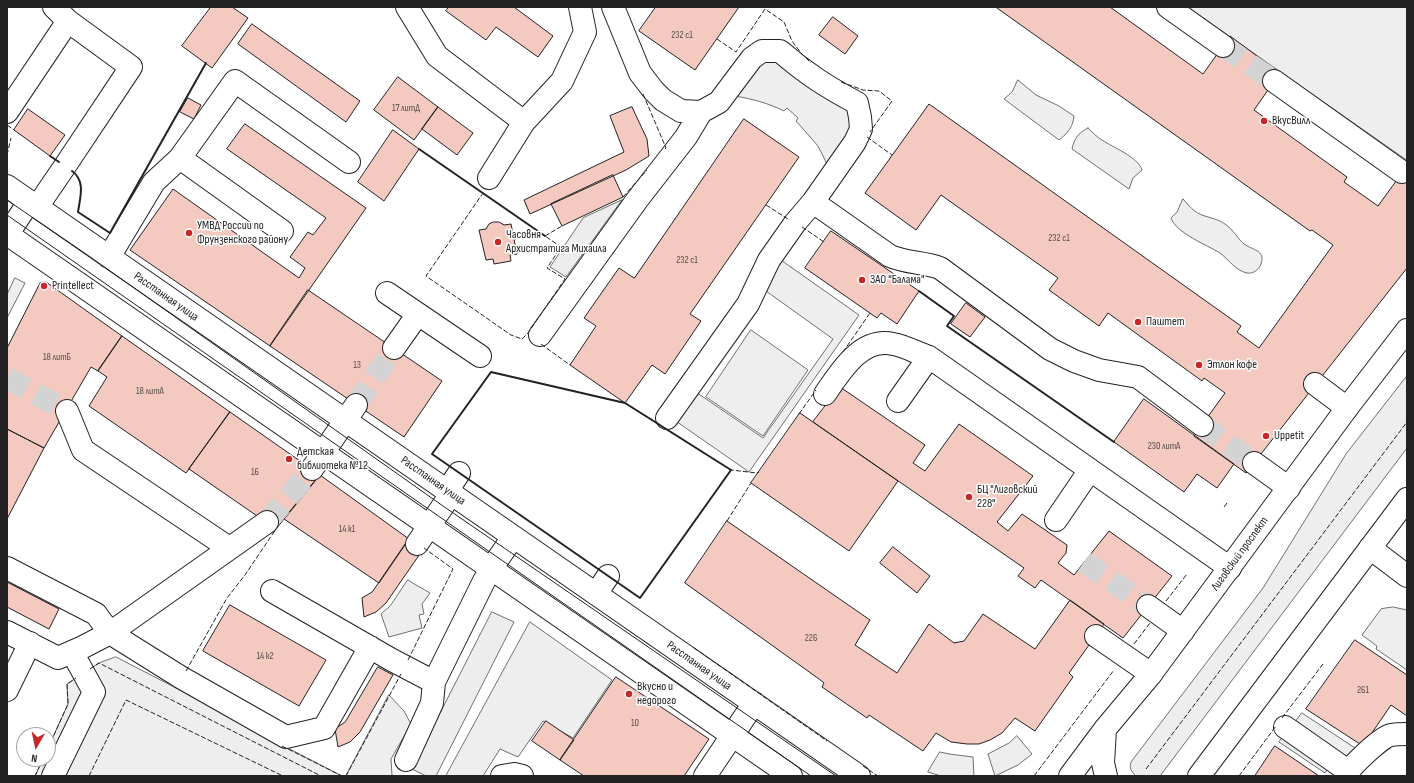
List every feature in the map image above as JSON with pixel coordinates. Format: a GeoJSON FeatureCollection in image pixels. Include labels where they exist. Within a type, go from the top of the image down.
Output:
{"type":"FeatureCollection","features":[{"type":"Feature","properties":{"kind":"street"},"geometry":{"type":"LineString","coordinates":[[407,7],[437,56],[524,122]]}},
{"type":"Feature","properties":{"kind":"street"},"geometry":{"type":"LineString","coordinates":[[489,178],[524,122],[562,81],[586,32],[580,7]]}},
{"type":"Feature","properties":{"kind":"street"},"geometry":{"type":"LineString","coordinates":[[613,7],[640,73],[653,90],[663,100],[681,112],[702,112]]}},
{"type":"Feature","properties":{"kind":"street"},"geometry":{"type":"LineString","coordinates":[[1168,7],[1223,46]]}},
{"type":"Feature","properties":{"kind":"street"},"geometry":{"type":"LineString","coordinates":[[7,112],[61,14],[131,67],[65,166],[7,234],[317,461],[430,526],[791,776]]}},
{"type":"Feature","properties":{"kind":"street"},"geometry":{"type":"LineString","coordinates":[[540,335],[637,200],[686,137],[702,112],[719,102],[752,58],[762,51],[780,51],[813,78],[857,103],[861,129],[855,142],[813,202],[795,223],[769,260],[748,304],[667,418]]}},
{"type":"Feature","properties":{"kind":"street"},"geometry":{"type":"LineString","coordinates":[[109,257],[154,182],[180,158],[235,81],[349,162]]}},
{"type":"Feature","properties":{"kind":"street"},"geometry":{"type":"LineString","coordinates":[[1274,81],[1402,172]]}},
{"type":"Feature","properties":{"kind":"street"},"geometry":{"type":"LineString","coordinates":[[180,158],[282,231]]}},
{"type":"Feature","properties":{"kind":"street","name":"Расстанная улица"},"geometry":{"type":"LineString","coordinates":[[7,186],[109,257],[350,413],[449,493],[859,776]]}},
{"type":"Feature","properties":{"kind":"street"},"geometry":{"type":"LineString","coordinates":[[813,202],[890,256],[901,261],[930,264],[940,268],[1050,348],[1074,361],[1099,370],[1138,377],[1202,425]]}},
{"type":"Feature","properties":{"kind":"street"},"geometry":{"type":"LineString","coordinates":[[387,293],[480,356]]}},
{"type":"Feature","properties":{"kind":"street"},"geometry":{"type":"LineString","coordinates":[[394,348],[418,314]]}},
{"type":"Feature","properties":{"kind":"street","name":"Лиговский проспект"},"geometry":{"type":"LineString","coordinates":[[1070,776],[1151,674],[1347,408],[1407,330]]}},
{"type":"Feature","properties":{"kind":"street"},"geometry":{"type":"LineString","coordinates":[[825,394],[849,360],[873,343],[893,344],[928,357],[1230,568]]}},
{"type":"Feature","properties":{"kind":"street"},"geometry":{"type":"LineString","coordinates":[[898,401],[928,357]]}},
{"type":"Feature","properties":{"kind":"street"},"geometry":{"type":"LineString","coordinates":[[1315,384],[1347,408]]}},
{"type":"Feature","properties":{"kind":"street"},"geometry":{"type":"LineString","coordinates":[[67,411],[83,450],[229,548]]}},
{"type":"Feature","properties":{"kind":"street"},"geometry":{"type":"LineString","coordinates":[[317,461],[350,413]]}},
{"type":"Feature","properties":{"kind":"street"},"geometry":{"type":"LineString","coordinates":[[1254,463],[1289,488]]}},
{"type":"Feature","properties":{"kind":"street"},"geometry":{"type":"LineString","coordinates":[[1056,520],[1090,470]]}},
{"type":"Feature","properties":{"kind":"street"},"geometry":{"type":"LineString","coordinates":[[417,544],[430,526],[459,473]]}},
{"type":"Feature","properties":{"kind":"street"},"geometry":{"type":"LineString","coordinates":[[1199,776],[1407,499]]}},
{"type":"Feature","properties":{"kind":"street"},"geometry":{"type":"LineString","coordinates":[[7,632],[58,658],[110,633],[163,597],[267,522]]}},
{"type":"Feature","properties":{"kind":"street"},"geometry":{"type":"LineString","coordinates":[[406,760],[432,703],[434,682],[491,568],[513,537]]}},
{"type":"Feature","properties":{"kind":"street"},"geometry":{"type":"LineString","coordinates":[[1370,548],[1407,576]]}},
{"type":"Feature","properties":{"kind":"street"},"geometry":{"type":"LineString","coordinates":[[7,568],[96,614],[110,633],[182,678],[286,736],[324,728],[370,647]]}},
{"type":"Feature","properties":{"kind":"street"},"geometry":{"type":"LineString","coordinates":[[596,594],[608,576]]}},
{"type":"Feature","properties":{"kind":"street"},"geometry":{"type":"LineString","coordinates":[[272,590],[370,647],[389,665],[434,682]]}},
{"type":"Feature","properties":{"kind":"street"},"geometry":{"type":"LineString","coordinates":[[1148,606],[1183,631]]}},
{"type":"Feature","properties":{"kind":"street"},"geometry":{"type":"LineString","coordinates":[[1096,636],[1151,674]]}},
{"type":"Feature","properties":{"kind":"street"},"geometry":{"type":"LineString","coordinates":[[7,690],[30,643]]}},
{"type":"Feature","properties":{"kind":"street"},"geometry":{"type":"LineString","coordinates":[[53,776],[94,692],[72,652]]}},
{"type":"Feature","properties":{"kind":"street"},"geometry":{"type":"LineString","coordinates":[[705,776],[754,703]]}},
{"type":"Feature","properties":{"kind":"street"},"geometry":{"type":"LineString","coordinates":[[1285,727],[1347,774],[1371,748],[1390,735],[1407,734]]}},
{"type":"Feature","properties":{"kind":"street"},"geometry":{"type":"LineString","coordinates":[[1105,730],[1103,764],[1106,776]]}},
{"type":"Feature","properties":{"kind":"street"},"geometry":{"type":"LineString","coordinates":[[502,776],[514,774],[522,776]]}},
{"type":"Feature","properties":{"kind":"shaded area"},"geometry":{"type":"Polygon","coordinates":[[[1188,7],[1407,7],[1407,160],[1188,7]]]}},
{"type":"Feature","properties":{"kind":"shaded area"},"geometry":{"type":"Polygon","coordinates":[[[767,58],[781,61],[846,107],[852,116],[853,126],[827,164],[818,146],[796,121],[798,118],[787,108],[784,111],[748,98],[735,96],[758,64],[767,58]]]}},
{"type":"Feature","properties":{"kind":"shaded area"},"geometry":{"type":"Polygon","coordinates":[[[1018,80],[1036,95],[1059,106],[1074,116],[1070,130],[1059,140],[1004,99],[1012,92],[1018,80]]]}},
{"type":"Feature","properties":{"kind":"shaded area"},"geometry":{"type":"Polygon","coordinates":[[[1088,128],[1100,139],[1125,153],[1140,165],[1142,170],[1133,178],[1129,189],[1072,149],[1077,137],[1088,128]]]}},
{"type":"Feature","properties":{"kind":"shaded area"},"geometry":{"type":"Polygon","coordinates":[[[1183,199],[1196,212],[1225,224],[1244,244],[1260,253],[1262,259],[1257,270],[1247,273],[1239,270],[1220,253],[1185,234],[1179,229],[1171,218],[1177,212],[1183,199]]]}},
{"type":"Feature","properties":{"kind":"shaded area"},"geometry":{"type":"Polygon","coordinates":[[[622,200],[566,277],[550,267],[583,218],[622,200]]]}},
{"type":"Feature","properties":{"kind":"shaded area"},"geometry":{"type":"Polygon","coordinates":[[[778,258],[859,315],[749,472],[673,419],[693,390],[763,438],[833,339],[759,286],[778,258]]]}},
{"type":"Feature","properties":{"kind":"shaded area"},"geometry":{"type":"Polygon","coordinates":[[[15,278],[25,283],[7,318],[7,295],[15,278]]]}},
{"type":"Feature","properties":{"kind":"shaded area"},"geometry":{"type":"Polygon","coordinates":[[[751,330],[808,370],[763,436],[706,397],[751,330]]]}},
{"type":"Feature","properties":{"kind":"shaded area"},"geometry":{"type":"Polygon","coordinates":[[[1407,376],[1407,448],[1160,776],[1136,776],[1131,770],[1131,762],[1263,588],[1346,454],[1407,376]]]}},
{"type":"Feature","properties":{"kind":"shaded area"},"geometry":{"type":"Polygon","coordinates":[[[408,580],[430,593],[422,604],[424,614],[419,615],[422,628],[389,637],[381,614],[390,606],[408,580]]]}},
{"type":"Feature","properties":{"kind":"shaded area"},"geometry":{"type":"Polygon","coordinates":[[[1393,607],[1407,610],[1407,670],[1376,649],[1377,646],[1362,635],[1381,609],[1393,607]]]}},
{"type":"Feature","properties":{"kind":"shaded area"},"geometry":{"type":"Polygon","coordinates":[[[492,612],[514,622],[436,776],[426,776],[412,769],[492,612]]]}},
{"type":"Feature","properties":{"kind":"shaded area"},"geometry":{"type":"Polygon","coordinates":[[[530,622],[612,680],[573,738],[543,721],[518,757],[500,749],[483,776],[446,776],[530,622]]]}},
{"type":"Feature","properties":{"kind":"shaded area"},"geometry":{"type":"Polygon","coordinates":[[[116,657],[342,776],[35,776],[39,767],[56,767],[56,730],[68,704],[67,684],[99,663],[116,657]]]}},
{"type":"Feature","properties":{"kind":"shaded area"},"geometry":{"type":"Polygon","coordinates":[[[389,695],[404,711],[411,724],[391,759],[392,775],[394,776],[346,776],[389,695]]]}},
{"type":"Feature","properties":{"kind":"shaded area"},"geometry":{"type":"Polygon","coordinates":[[[1302,713],[1355,748],[1344,759],[1294,724],[1302,713]]]}},
{"type":"Feature","properties":{"kind":"shaded area"},"geometry":{"type":"Polygon","coordinates":[[[1285,735],[1329,766],[1325,773],[1279,742],[1285,735]]]}},
{"type":"Feature","properties":{"kind":"shaded area"},"geometry":{"type":"Polygon","coordinates":[[[1017,736],[1032,754],[1018,765],[995,776],[988,754],[1009,743],[1017,736]]]}},
{"type":"Feature","properties":{"kind":"shaded area"},"geometry":{"type":"Polygon","coordinates":[[[940,752],[973,757],[974,776],[941,776],[928,772],[940,752]]]}},
{"type":"Feature","properties":{"kind":"building"},"geometry":{"type":"Polygon","coordinates":[[[211,7],[232,7],[248,18],[212,68],[182,46],[211,7]]]}},
{"type":"Feature","properties":{"kind":"building"},"geometry":{"type":"Polygon","coordinates":[[[449,7],[514,7],[553,36],[538,57],[496,27],[486,40],[446,11],[449,7]]]}},
{"type":"Feature","properties":{"kind":"building"},"geometry":{"type":"Polygon","coordinates":[[[656,7],[739,7],[695,70],[639,31],[656,7]]]}},
{"type":"Feature","properties":{"kind":"building"},"geometry":{"type":"Polygon","coordinates":[[[1110,7],[1203,74],[1230,36],[1280,73],[1254,110],[1347,177],[1344,182],[1378,206],[1407,166],[1407,268],[1246,473],[1194,436],[1225,393],[1204,378],[1202,381],[1108,313],[1099,326],[1049,290],[1058,278],[941,195],[916,230],[865,193],[929,104],[1241,326],[1237,332],[1259,348],[1333,245],[1312,230],[1310,231],[997,8],[1110,7]]]}},
{"type":"Feature","properties":{"kind":"building"},"geometry":{"type":"Polygon","coordinates":[[[833,17],[858,36],[845,54],[819,35],[833,17]]]}},
{"type":"Feature","properties":{"kind":"building"},"geometry":{"type":"Polygon","coordinates":[[[252,24],[360,101],[346,122],[238,44],[252,24]]]}},
{"type":"Feature","properties":{"kind":"building"},"geometry":{"type":"Polygon","coordinates":[[[398,77],[438,107],[414,140],[374,110],[398,77]]]}},
{"type":"Feature","properties":{"kind":"building"},"geometry":{"type":"Polygon","coordinates":[[[188,98],[201,105],[194,119],[180,112],[188,98]]]}},
{"type":"Feature","properties":{"kind":"building"},"geometry":{"type":"Polygon","coordinates":[[[438,107],[473,133],[457,155],[422,129],[438,107]]]}},
{"type":"Feature","properties":{"kind":"building"},"geometry":{"type":"Polygon","coordinates":[[[632,107],[647,139],[649,156],[626,170],[530,214],[524,200],[624,152],[610,116],[632,107]]]}},
{"type":"Feature","properties":{"kind":"building"},"geometry":{"type":"Polygon","coordinates":[[[28,109],[65,135],[50,156],[14,130],[28,109]]]}},
{"type":"Feature","properties":{"kind":"building"},"geometry":{"type":"Polygon","coordinates":[[[744,119],[799,157],[690,314],[701,321],[665,374],[652,365],[625,403],[570,365],[596,326],[584,318],[619,268],[634,278],[744,119]]]}},
{"type":"Feature","properties":{"kind":"building","name":"УМВД России по Фрунзенского району"},"geometry":{"type":"Polygon","coordinates":[[[245,124],[366,208],[270,346],[130,250],[173,189],[299,278],[305,268],[290,257],[308,232],[313,235],[326,218],[227,149],[245,124]]]}},
{"type":"Feature","properties":{"kind":"building"},"geometry":{"type":"Polygon","coordinates":[[[393,130],[419,149],[384,201],[358,182],[393,130]]]}},
{"type":"Feature","properties":{"kind":"building"},"geometry":{"type":"Polygon","coordinates":[[[613,175],[623,197],[562,226],[551,204],[613,175]]]}},
{"type":"Feature","properties":{"kind":"building","name":"Часовня Архистратига Михаила"},"geometry":{"type":"Polygon","coordinates":[[[499,222],[504,225],[511,224],[517,254],[510,255],[511,261],[494,264],[493,259],[486,260],[479,230],[486,229],[489,224],[499,222]]]}},
{"type":"Feature","properties":{"kind":"building","name":"ЗАО \"Балама\""},"geometry":{"type":"Polygon","coordinates":[[[831,231],[919,291],[897,324],[881,313],[877,318],[805,268],[831,231]]]}},
{"type":"Feature","properties":{"kind":"building"},"geometry":{"type":"Polygon","coordinates":[[[46,282],[122,336],[98,371],[91,367],[44,448],[7,429],[7,348],[40,283],[46,282]]]}},
{"type":"Feature","properties":{"kind":"building"},"geometry":{"type":"Polygon","coordinates":[[[308,290],[442,381],[404,437],[270,346],[308,290]]]}},
{"type":"Feature","properties":{"kind":"building"},"geometry":{"type":"Polygon","coordinates":[[[966,303],[985,317],[970,337],[951,324],[966,303]]]}},
{"type":"Feature","properties":{"kind":"building"},"geometry":{"type":"Polygon","coordinates":[[[122,336],[230,412],[186,473],[89,406],[107,377],[98,371],[122,336]]]}},
{"type":"Feature","properties":{"kind":"building","name":"БЦ \"Лиговский 228\""},"geometry":{"type":"Polygon","coordinates":[[[840,387],[925,445],[913,463],[925,471],[959,424],[1033,476],[997,522],[1008,531],[1022,514],[1067,545],[1066,553],[1058,563],[1074,575],[1109,531],[1172,576],[1123,638],[1041,580],[1035,588],[1018,576],[1024,568],[813,422],[840,387]]]}},
{"type":"Feature","properties":{"kind":"building"},"geometry":{"type":"Polygon","coordinates":[[[1144,399],[1234,464],[1217,488],[1197,474],[1184,492],[1114,442],[1144,399]]]}},
{"type":"Feature","properties":{"kind":"building"},"geometry":{"type":"Polygon","coordinates":[[[230,412],[320,475],[276,529],[189,469],[230,412]]]}},
{"type":"Feature","properties":{"kind":"building"},"geometry":{"type":"Polygon","coordinates":[[[800,413],[898,481],[849,551],[751,483],[800,413]]]}},
{"type":"Feature","properties":{"kind":"building"},"geometry":{"type":"Polygon","coordinates":[[[7,429],[44,448],[7,519],[7,429]]]}},
{"type":"Feature","properties":{"kind":"building"},"geometry":{"type":"Polygon","coordinates":[[[320,475],[409,539],[379,583],[284,519],[320,475]]]}},
{"type":"Feature","properties":{"kind":"building"},"geometry":{"type":"Polygon","coordinates":[[[727,521],[870,620],[855,645],[897,673],[929,624],[954,643],[964,641],[983,614],[1035,649],[1070,600],[1104,624],[1069,673],[1073,677],[1035,731],[1015,718],[1002,733],[979,744],[951,742],[936,733],[923,751],[869,715],[867,718],[822,687],[824,683],[819,679],[685,583],[727,521]]]}},
{"type":"Feature","properties":{"kind":"building"},"geometry":{"type":"Polygon","coordinates":[[[409,539],[424,548],[386,603],[376,612],[364,617],[362,598],[372,592],[409,539]]]}},
{"type":"Feature","properties":{"kind":"building"},"geometry":{"type":"Polygon","coordinates":[[[893,547],[930,576],[917,593],[880,563],[893,547]]]}},
{"type":"Feature","properties":{"kind":"building"},"geometry":{"type":"Polygon","coordinates":[[[7,582],[59,609],[49,629],[7,607],[7,582]]]}},
{"type":"Feature","properties":{"kind":"building"},"geometry":{"type":"Polygon","coordinates":[[[230,605],[326,660],[299,706],[203,651],[230,605]]]}},
{"type":"Feature","properties":{"kind":"building"},"geometry":{"type":"Polygon","coordinates":[[[1355,640],[1407,675],[1407,716],[1391,705],[1363,746],[1306,709],[1355,640]]]}},
{"type":"Feature","properties":{"kind":"building"},"geometry":{"type":"Polygon","coordinates":[[[378,667],[393,675],[360,732],[350,742],[338,747],[335,729],[345,722],[378,667]]]}},
{"type":"Feature","properties":{"kind":"building"},"geometry":{"type":"Polygon","coordinates":[[[616,677],[709,739],[684,776],[584,776],[560,760],[616,677]]]}},
{"type":"Feature","properties":{"kind":"building"},"geometry":{"type":"Polygon","coordinates":[[[546,721],[574,740],[560,760],[532,741],[546,721]]]}},
{"type":"Feature","properties":{"kind":"building"},"geometry":{"type":"Polygon","coordinates":[[[1275,746],[1319,776],[1255,776],[1275,746]]]}},
{"type":"Feature","properties":{"kind":"tunnel"},"geometry":{"type":"LineString","coordinates":[[1223,46],[1274,81]]}},
{"type":"Feature","properties":{"kind":"tunnel"},"geometry":{"type":"LineString","coordinates":[[356,405],[394,348]]}},
{"type":"Feature","properties":{"kind":"tunnel"},"geometry":{"type":"LineString","coordinates":[[7,378],[67,411]]}},
{"type":"Feature","properties":{"kind":"tunnel"},"geometry":{"type":"LineString","coordinates":[[1202,425],[1254,463]]}},
{"type":"Feature","properties":{"kind":"tunnel"},"geometry":{"type":"LineString","coordinates":[[267,522],[312,469]]}},
{"type":"Feature","properties":{"kind":"tunnel"},"geometry":{"type":"LineString","coordinates":[[1084,562],[1148,606]]}},
{"type":"Feature","properties":{"kind":"tram line"},"geometry":{"type":"LineString","coordinates":[[7,200],[443,506],[836,776]]}},
{"type":"Feature","properties":{"kind":"tram line"},"geometry":{"type":"LineString","coordinates":[[7,215],[811,776]]}},
{"type":"Feature","properties":{"kind":"fence"},"geometry":{"type":"LineString","coordinates":[[717,39],[736,52],[765,9],[784,22],[792,41],[811,63]]}},
{"type":"Feature","properties":{"kind":"fence"},"geometry":{"type":"LineString","coordinates":[[841,82],[863,90],[879,91],[892,101],[870,132]]}},
{"type":"Feature","properties":{"kind":"fence"},"geometry":{"type":"LineString","coordinates":[[643,94],[666,148],[665,149]]}},
{"type":"Feature","properties":{"kind":"fence"},"geometry":{"type":"LineString","coordinates":[[7,125],[14,130]]}},
{"type":"Feature","properties":{"kind":"fence"},"geometry":{"type":"LineString","coordinates":[[867,137],[892,155]]}},
{"type":"Feature","properties":{"kind":"fence"},"geometry":{"type":"LineString","coordinates":[[7,155],[11,138]]}},
{"type":"Feature","properties":{"kind":"fence"},"geometry":{"type":"LineString","coordinates":[[623,197],[647,170]]}},
{"type":"Feature","properties":{"kind":"fence"},"geometry":{"type":"LineString","coordinates":[[483,193],[561,247],[547,268],[565,279],[528,333],[522,339],[511,335],[426,276],[483,193]]}},
{"type":"Feature","properties":{"kind":"fence"},"geometry":{"type":"LineString","coordinates":[[766,205],[788,219]]}},
{"type":"Feature","properties":{"kind":"fence"},"geometry":{"type":"LineString","coordinates":[[545,236],[562,226]]}},
{"type":"Feature","properties":{"kind":"fence"},"geometry":{"type":"LineString","coordinates":[[802,227],[824,242]]}},
{"type":"Feature","properties":{"kind":"fence"},"geometry":{"type":"LineString","coordinates":[[843,352],[870,313]]}},
{"type":"Feature","properties":{"kind":"fence"},"geometry":{"type":"LineString","coordinates":[[541,344],[570,365]]}},
{"type":"Feature","properties":{"kind":"fence"},"geometry":{"type":"LineString","coordinates":[[799,414],[816,390]]}},
{"type":"Feature","properties":{"kind":"fence"},"geometry":{"type":"LineString","coordinates":[[625,403],[659,424]]}},
{"type":"Feature","properties":{"kind":"fence"},"geometry":{"type":"LineString","coordinates":[[1146,769],[1407,422]]}},
{"type":"Feature","properties":{"kind":"fence"},"geometry":{"type":"LineString","coordinates":[[664,428],[731,470],[759,472]]}},
{"type":"Feature","properties":{"kind":"fence"},"geometry":{"type":"LineString","coordinates":[[727,521],[751,483]]}},
{"type":"Feature","properties":{"kind":"fence"},"geometry":{"type":"LineString","coordinates":[[1224,507],[1227,503]]}},
{"type":"Feature","properties":{"kind":"fence"},"geometry":{"type":"LineString","coordinates":[[186,671],[227,598],[245,575],[276,529]]}},
{"type":"Feature","properties":{"kind":"fence"},"geometry":{"type":"LineString","coordinates":[[408,660],[453,569],[424,548]]}},
{"type":"Feature","properties":{"kind":"fence"},"geometry":{"type":"LineString","coordinates":[[1166,601],[1187,574]]}},
{"type":"Feature","properties":{"kind":"fence"},"geometry":{"type":"LineString","coordinates":[[1134,644],[1150,623]]}},
{"type":"Feature","properties":{"kind":"fence"},"geometry":{"type":"LineString","coordinates":[[694,648],[827,741]]}},
{"type":"Feature","properties":{"kind":"fence"},"geometry":{"type":"LineString","coordinates":[[90,669],[99,663],[321,776]]}},
{"type":"Feature","properties":{"kind":"fence"},"geometry":{"type":"LineString","coordinates":[[1282,718],[1323,664]]}},
{"type":"Feature","properties":{"kind":"fence"},"geometry":{"type":"LineString","coordinates":[[1034,776],[1114,670]]}},
{"type":"Feature","properties":{"kind":"fence"},"geometry":{"type":"LineString","coordinates":[[346,776],[401,674]]}},
{"type":"Feature","properties":{"kind":"fence"},"geometry":{"type":"LineString","coordinates":[[56,730],[68,704],[67,684],[76,678]]}},
{"type":"Feature","properties":{"kind":"fence"},"geometry":{"type":"LineString","coordinates":[[89,776],[126,700],[283,776]]}},
{"type":"Feature","properties":{"kind":"fence"},"geometry":{"type":"LineString","coordinates":[[1239,776],[1276,726]]}},
{"type":"Feature","properties":{"kind":"fence"},"geometry":{"type":"LineString","coordinates":[[282,746],[342,776]]}},
{"type":"Feature","properties":{"kind":"fence"},"geometry":{"type":"LineString","coordinates":[[863,766],[878,776]]}},
{"type":"Feature","properties":{"kind":"fence"},"geometry":{"type":"LineString","coordinates":[[35,776],[39,767]]}},
{"type":"Feature","properties":{"kind":"wall"},"geometry":{"type":"LineString","coordinates":[[72,171],[76,175],[81,185],[81,196],[78,212],[110,233],[206,63]]}},
{"type":"Feature","properties":{"kind":"wall"},"geometry":{"type":"LineString","coordinates":[[419,149],[545,236]]}},
{"type":"Feature","properties":{"kind":"wall"},"geometry":{"type":"LineString","coordinates":[[50,156],[59,162]]}},
{"type":"Feature","properties":{"kind":"wall"},"geometry":{"type":"LineString","coordinates":[[919,291],[954,316],[947,326],[1114,442]]}},
{"type":"Feature","properties":{"kind":"wall"},"geometry":{"type":"LineString","coordinates":[[491,372],[625,403],[731,470],[640,598],[432,454],[491,372]]}},
{"type":"Feature","properties":{"kind":"place","name":"ВкусВилл"},"geometry":{"type":"Point","coordinates":[1264,121]}},
{"type":"Feature","properties":{"kind":"place","name":"УМВД России по Фрунзенского району"},"geometry":{"type":"Point","coordinates":[189,233]}},
{"type":"Feature","properties":{"kind":"place","name":"Часовня Архистратига Михаила"},"geometry":{"type":"Point","coordinates":[498,242]}},
{"type":"Feature","properties":{"kind":"place","name":"ЗАО \"Балама\""},"geometry":{"type":"Point","coordinates":[862,280]}},
{"type":"Feature","properties":{"kind":"place","name":"Printellect"},"geometry":{"type":"Point","coordinates":[44,286]}},
{"type":"Feature","properties":{"kind":"place","name":"Паштет"},"geometry":{"type":"Point","coordinates":[1138,322]}},
{"type":"Feature","properties":{"kind":"place","name":"Этлон кофе"},"geometry":{"type":"Point","coordinates":[1199,365]}},
{"type":"Feature","properties":{"kind":"place","name":"Uppetit"},"geometry":{"type":"Point","coordinates":[1266,436]}},
{"type":"Feature","properties":{"kind":"place","name":"Детская библиотека №12"},"geometry":{"type":"Point","coordinates":[289,459]}},
{"type":"Feature","properties":{"kind":"place","name":"БЦ \"Лиговский 228\""},"geometry":{"type":"Point","coordinates":[969,497]}},
{"type":"Feature","properties":{"kind":"place","name":"Вкусно и недорого"},"geometry":{"type":"Point","coordinates":[629,694]}}]}
